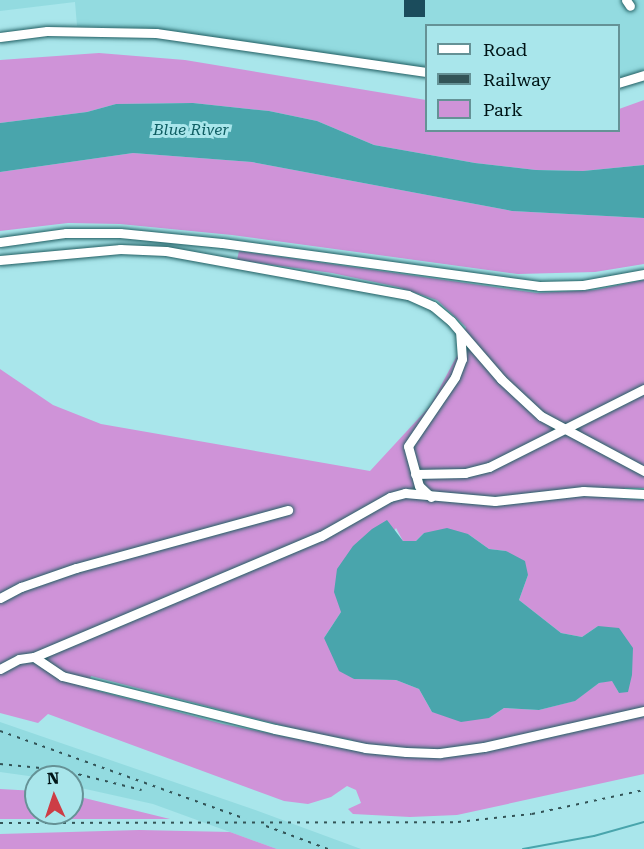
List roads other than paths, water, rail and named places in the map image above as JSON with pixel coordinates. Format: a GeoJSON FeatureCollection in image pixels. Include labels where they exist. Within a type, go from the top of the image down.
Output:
{"type":"FeatureCollection","features":[{"type":"Feature","properties":{"kind":"lane"},"geometry":{"type":"LineString","coordinates":[[0,37],[47,31],[156,33],[425,72]]}},
{"type":"Feature","properties":{"kind":"lane"},"geometry":{"type":"LineString","coordinates":[[620,82],[644,75]]}},
{"type":"Feature","properties":{"kind":"lane"},"geometry":{"type":"LineString","coordinates":[[0,242],[66,233],[120,233],[222,243],[539,286],[582,285],[644,274]]}},
{"type":"Feature","properties":{"kind":"lane"},"geometry":{"type":"LineString","coordinates":[[0,260],[120,249],[166,251],[408,295],[433,306],[501,379],[541,416],[644,471]]}},
{"type":"Feature","properties":{"kind":"lane"},"geometry":{"type":"LineString","coordinates":[[430,497],[419,486],[408,446],[455,377],[462,359],[460,333]]}},
{"type":"Feature","properties":{"kind":"lane"},"geometry":{"type":"LineString","coordinates":[[415,474],[465,473],[489,468],[644,389]]}},
{"type":"Feature","properties":{"kind":"lane"},"geometry":{"type":"LineString","coordinates":[[0,669],[19,659],[34,657],[321,536],[390,497],[405,493],[495,501],[583,491],[644,494]]}},
{"type":"Feature","properties":{"kind":"lane"},"geometry":{"type":"LineString","coordinates":[[0,598],[21,587],[76,568],[288,510]]}},
{"type":"Feature","properties":{"kind":"lane"},"geometry":{"type":"LineString","coordinates":[[34,657],[62,676],[275,729],[365,748],[406,752],[440,753],[484,747],[644,711]]}},
{"type":"Feature","properties":{"kind":"water","name":"Blue River"},"geometry":{"type":"Polygon","coordinates":[[[193,103],[269,111],[317,121],[374,145],[475,163],[536,170],[583,171],[644,165],[644,218],[512,211],[252,162],[133,153],[0,172],[0,123],[87,112],[116,104],[193,103]]]}},
{"type":"Feature","properties":{"kind":"water"},"geometry":{"type":"Polygon","coordinates":[[[387,520],[403,541],[416,541],[424,533],[447,528],[468,534],[489,549],[506,551],[525,561],[528,575],[519,600],[561,633],[582,637],[598,626],[619,628],[633,648],[632,675],[628,692],[619,693],[612,681],[599,683],[575,701],[539,710],[504,708],[489,718],[461,722],[432,712],[419,689],[396,680],[354,679],[339,671],[324,638],[341,612],[334,592],[337,569],[353,546],[372,529],[387,520]]]}},
{"type":"Feature","properties":{"kind":"waterway"},"geometry":{"type":"LineString","coordinates":[[523,849],[594,836],[644,822]]}},
{"type":"Feature","properties":{"kind":"railway"},"geometry":{"type":"LineString","coordinates":[[0,731],[246,819]]}},
{"type":"Feature","properties":{"kind":"railway"},"geometry":{"type":"LineString","coordinates":[[0,764],[61,770],[142,790]]}},
{"type":"Feature","properties":{"kind":"railway"},"geometry":{"type":"LineString","coordinates":[[0,823],[458,822],[532,814],[644,790]]}},
{"type":"Feature","properties":{"kind":"railway"},"geometry":{"type":"LineString","coordinates":[[266,826],[328,849]]}}]}
